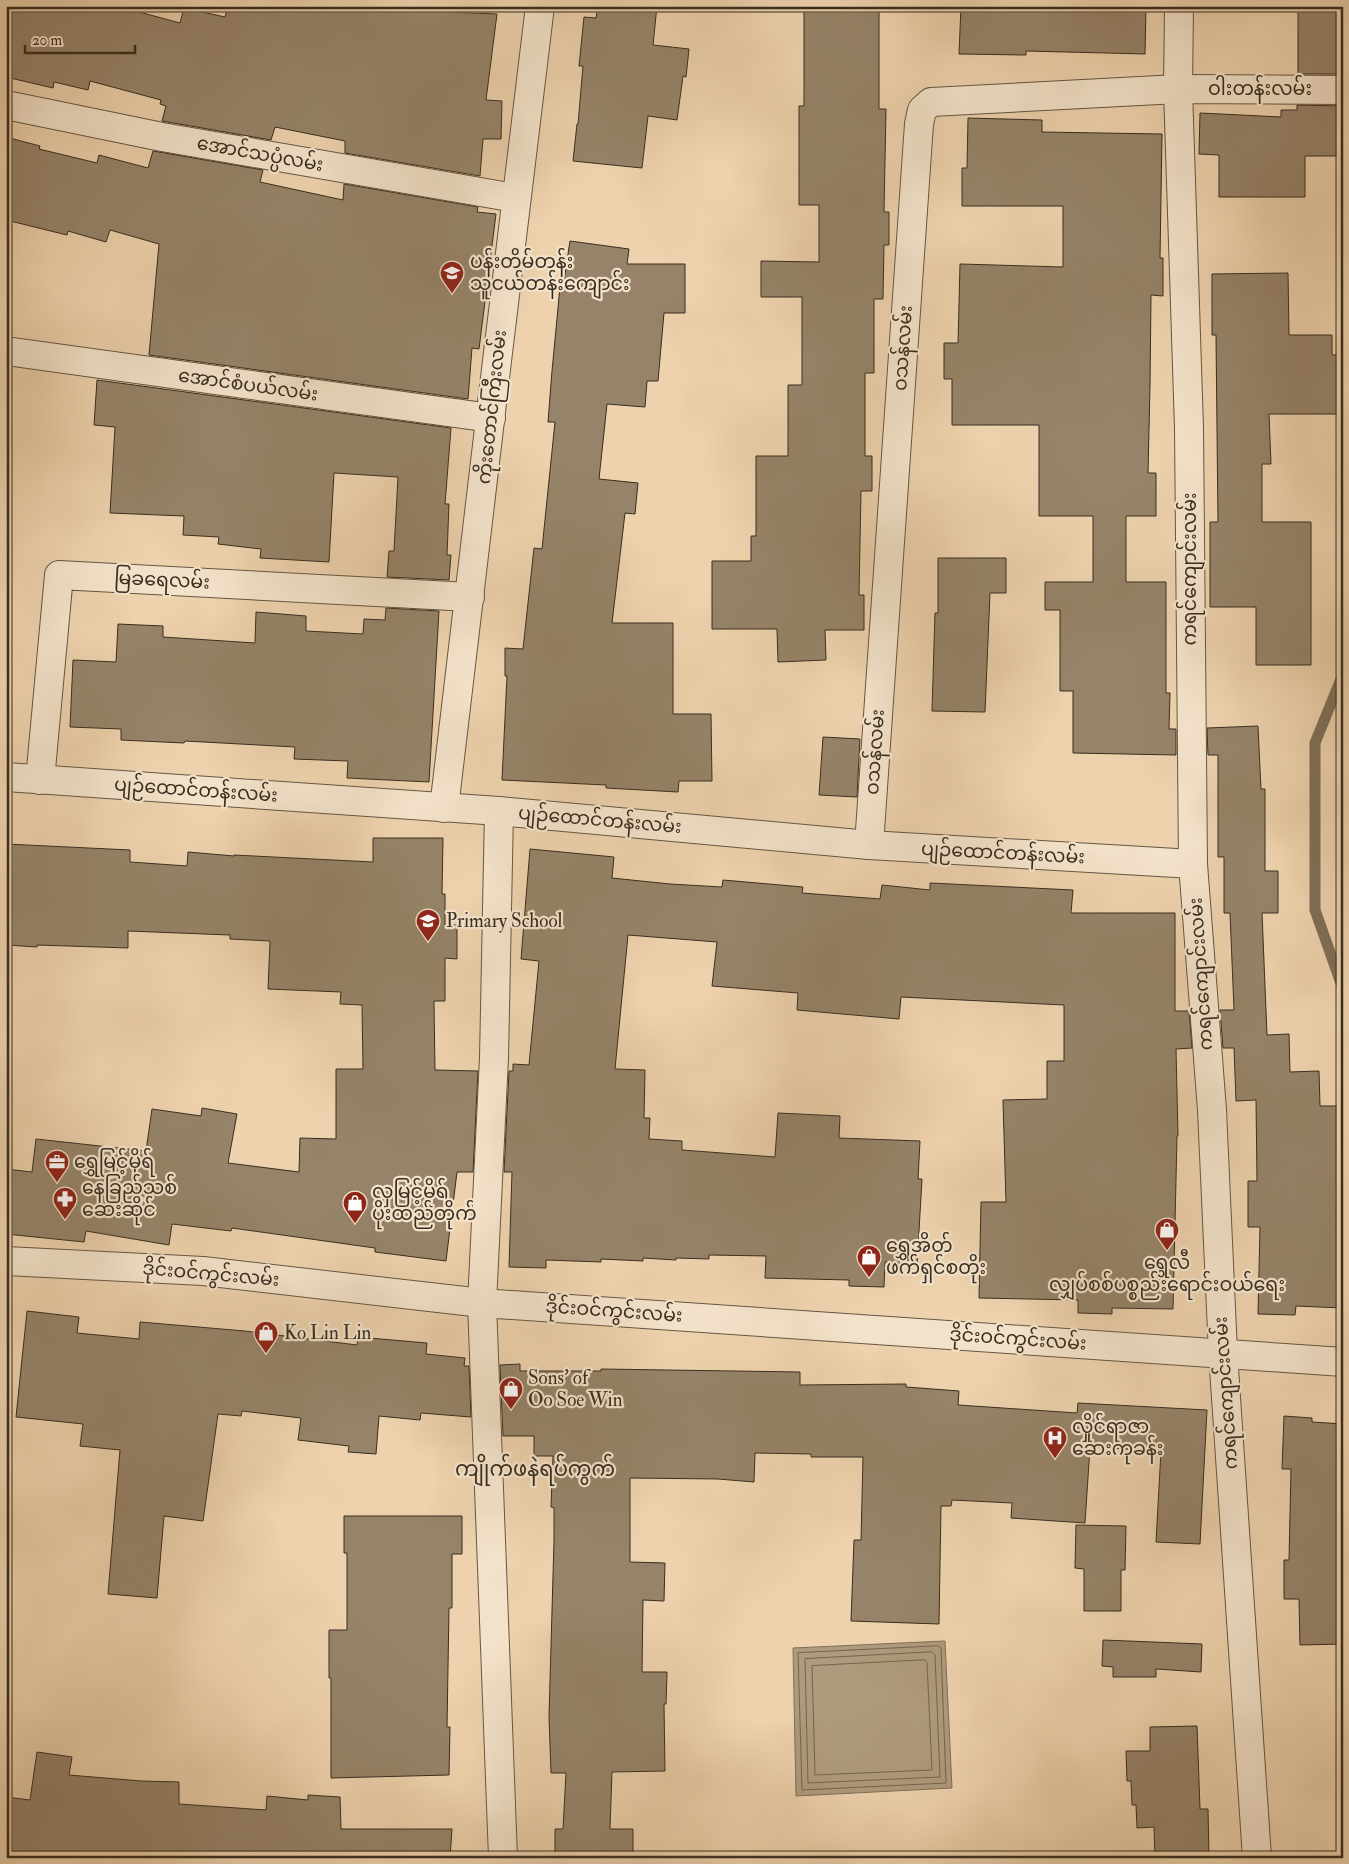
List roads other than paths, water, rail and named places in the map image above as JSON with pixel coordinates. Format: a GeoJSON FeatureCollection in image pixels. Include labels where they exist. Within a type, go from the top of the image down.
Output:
{"type":"FeatureCollection","features":[{"type":"Feature","properties":{"kind":"street","name":"ကိုးတောင်ကြီးလမ်း"},"geometry":{"type":"LineString","coordinates":[[444,808],[540,6]]}},
{"type":"Feature","properties":{"kind":"street","name":"ကရင်ကျောင်းလမ်း"},"geometry":{"type":"LineString","coordinates":[[1179,6],[1178,89],[1189,428],[1193,864],[1212,1110],[1223,1353],[1257,1858]]}},
{"type":"Feature","properties":{"kind":"street","name":"ဝါးတန်းလမ်း"},"geometry":{"type":"LineString","coordinates":[[1178,89],[1343,90]]}},
{"type":"Feature","properties":{"kind":"street","name":"ဝသန်လမ်း"},"geometry":{"type":"LineString","coordinates":[[869,845],[919,124],[922,110],[931,102],[1178,89]]}},
{"type":"Feature","properties":{"kind":"street","name":"အောင်သပ္ပံလမ်း"},"geometry":{"type":"LineString","coordinates":[[6,105],[162,137],[516,198]]}},
{"type":"Feature","properties":{"kind":"street","name":"အောင်စံပယ်လမ်း"},"geometry":{"type":"LineString","coordinates":[[6,351],[491,418]]}},
{"type":"Feature","properties":{"kind":"street","name":"မြခရေလမ်း"},"geometry":{"type":"LineString","coordinates":[[40,780],[59,575],[470,597]]}},
{"type":"Feature","properties":{"kind":"street","name":"ပျဉ်ထောင်တန်းလမ်း"},"geometry":{"type":"LineString","coordinates":[[6,777],[499,811],[869,845],[1193,864]]}},
{"type":"Feature","properties":{"kind":"street"},"geometry":{"type":"LineString","coordinates":[[499,811],[494,1058],[482,1303],[503,1858]]}},
{"type":"Feature","properties":{"kind":"street","name":"ဒိုင်းဝင်ကွင်းလမ်း"},"geometry":{"type":"LineString","coordinates":[[6,1261],[203,1271],[482,1303],[1343,1362]]}},
{"type":"Feature","properties":{"kind":"water"},"geometry":{"type":"Polygon","coordinates":[[[945,1641],[952,1788],[796,1796],[793,1648],[945,1641]]]}},
{"type":"Feature","properties":{"kind":"waterway"},"geometry":{"type":"LineString","coordinates":[[1343,674],[1315,743],[1315,910],[1343,989]]}},
{"type":"Feature","properties":{"kind":"place","name":"ပန်းတိမ်တန်း သူငယ်တန်းကျောင်း"},"geometry":{"type":"Point","coordinates":[452,294]}},
{"type":"Feature","properties":{"kind":"place","name":"Primary School"},"geometry":{"type":"Point","coordinates":[428,942]}},
{"type":"Feature","properties":{"kind":"place","name":"ရွှေမြင့်မိုရ်"},"geometry":{"type":"Point","coordinates":[57,1183]}},
{"type":"Feature","properties":{"kind":"place","name":"နေခြည်သစ် ဆေးဆိုင်"},"geometry":{"type":"Point","coordinates":[65,1220]}},
{"type":"Feature","properties":{"kind":"place","name":"လှမြင့်မိုရ် ပိုးထည်တိုက်"},"geometry":{"type":"Point","coordinates":[355,1224]}},
{"type":"Feature","properties":{"kind":"place","name":"ရွှေလီ လျှပ်စစ်ပစ္စည်းရောင်းဝယ်ရေး"},"geometry":{"type":"Point","coordinates":[1167,1251]}},
{"type":"Feature","properties":{"kind":"place","name":"ရွှေအိတ် ဖက်ရှင်စတိုး"},"geometry":{"type":"Point","coordinates":[869,1278]}},
{"type":"Feature","properties":{"kind":"place","name":"Ko Lin Lin"},"geometry":{"type":"Point","coordinates":[266,1354]}},
{"type":"Feature","properties":{"kind":"place","name":"Sons' of Oo Soe Win"},"geometry":{"type":"Point","coordinates":[511,1410]}},
{"type":"Feature","properties":{"kind":"place","name":"လှိုင်ရာဇာ ဆေးကုခန်း"},"geometry":{"type":"Point","coordinates":[1055,1459]}},
{"type":"Feature","properties":{"kind":"district","name":"ကျိုက်ဖနဲရပ်ကွက်"},"geometry":{"type":"Point","coordinates":[535,1469]}}]}
